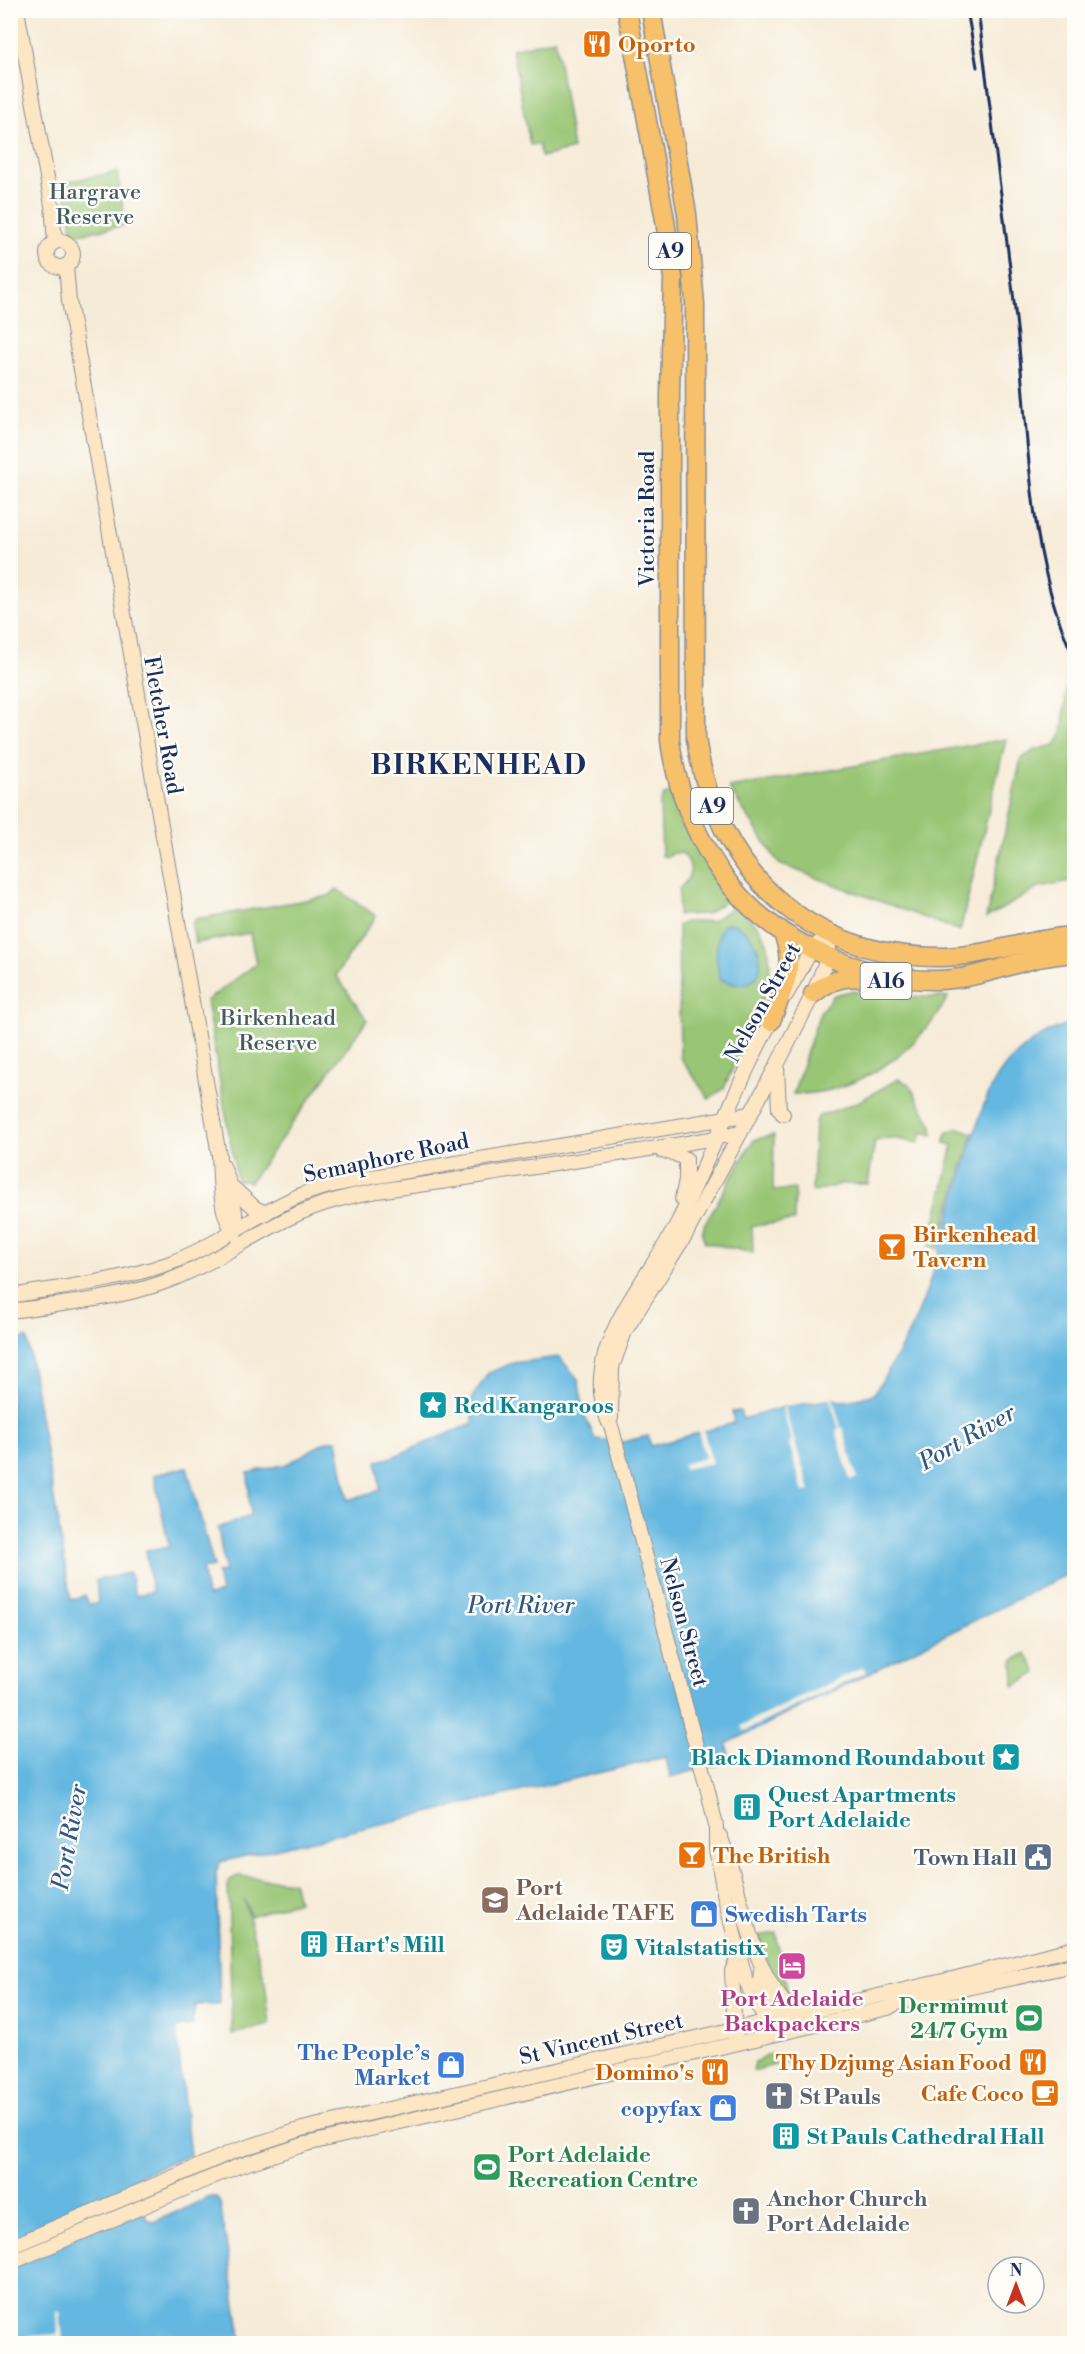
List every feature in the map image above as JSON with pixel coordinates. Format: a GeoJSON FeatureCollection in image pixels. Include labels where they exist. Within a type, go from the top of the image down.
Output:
{"type":"FeatureCollection","features":[{"type":"Feature","properties":{"kind":"highway","name":"Victoria Road"},"geometry":{"type":"LineString","coordinates":[[627,10],[666,220],[673,278],[669,703],[673,763],[688,810],[714,861],[731,886],[746,902],[781,930],[826,956]]}},
{"type":"Feature","properties":{"kind":"highway","name":"A9"},"geometry":{"type":"LineString","coordinates":[[651,10],[687,214],[695,304],[696,738],[702,778],[722,829],[752,873],[782,904],[830,934],[874,949],[900,954],[946,957],[975,954],[1036,940],[1074,936]]}},
{"type":"Feature","properties":{"kind":"highway"},"geometry":{"type":"LineString","coordinates":[[666,220],[687,214]]}},
{"type":"Feature","properties":{"kind":"highway","name":"A16"},"geometry":{"type":"LineString","coordinates":[[771,1021],[789,969],[788,947],[781,930]]}},
{"type":"Feature","properties":{"kind":"highway","name":"A9"},"geometry":{"type":"LineString","coordinates":[[826,956],[871,972],[902,978],[935,980],[963,979],[1039,958],[1074,953]]}},
{"type":"Feature","properties":{"kind":"highway","name":"A16"},"geometry":{"type":"LineString","coordinates":[[813,994],[832,980],[850,977],[935,986],[963,979]]}},
{"type":"Feature","properties":{"kind":"main road"},"geometry":{"type":"LineString","coordinates":[[17,10],[60,242],[73,252],[70,262],[61,266],[48,261],[47,252],[51,244],[60,242]]}},
{"type":"Feature","properties":{"kind":"main road","name":"Fletcher Road"},"geometry":{"type":"LineString","coordinates":[[61,266],[219,1155],[222,1196],[228,1224],[234,1231]]}},
{"type":"Feature","properties":{"kind":"main road","name":"Nelson Street"},"geometry":{"type":"LineString","coordinates":[[612,1430],[612,1367],[625,1331],[686,1234],[777,1065],[813,994],[826,956],[830,934]]}},
{"type":"Feature","properties":{"kind":"main road","name":"Nelson Street"},"geometry":{"type":"LineString","coordinates":[[774,2020],[760,1981],[762,1965],[725,1847],[716,1826],[612,1430],[604,1413],[600,1393],[606,1352],[630,1299],[675,1227],[771,1021],[826,956]]}},
{"type":"Feature","properties":{"kind":"main road"},"geometry":{"type":"LineString","coordinates":[[777,1065],[779,1109],[783,1114]]}},
{"type":"Feature","properties":{"kind":"main road","name":"Semaphore Road"},"geometry":{"type":"LineString","coordinates":[[10,1296],[159,1266],[204,1248],[302,1194],[343,1183],[750,1114]]}},
{"type":"Feature","properties":{"kind":"main road","name":"Semaphore Road"},"geometry":{"type":"LineString","coordinates":[[10,1311],[149,1288],[176,1278],[235,1248],[286,1218],[335,1200],[508,1171],[657,1150],[740,1133]]}},
{"type":"Feature","properties":{"kind":"main road"},"geometry":{"type":"LineString","coordinates":[[657,1150],[673,1153],[686,1159],[686,1180],[675,1227]]}},
{"type":"Feature","properties":{"kind":"main road","name":"Fletcher Road"},"geometry":{"type":"LineString","coordinates":[[219,1155],[230,1185],[237,1222],[234,1231],[235,1248]]}},
{"type":"Feature","properties":{"kind":"main road"},"geometry":{"type":"LineString","coordinates":[[230,1185],[255,1208],[266,1213]]}},
{"type":"Feature","properties":{"kind":"main road","name":"Nelson Street"},"geometry":{"type":"LineString","coordinates":[[716,1826],[716,1849],[739,1954],[753,1996],[774,2020]]}},
{"type":"Feature","properties":{"kind":"main road","name":"St Vincent Street"},"geometry":{"type":"LineString","coordinates":[[10,2247],[143,2189],[270,2138],[302,2128],[956,1978],[1074,1948]]}},
{"type":"Feature","properties":{"kind":"main road"},"geometry":{"type":"LineString","coordinates":[[736,2044],[732,1971],[739,1954]]}},
{"type":"Feature","properties":{"kind":"main road"},"geometry":{"type":"LineString","coordinates":[[762,1965],[783,2003],[797,2014]]}},
{"type":"Feature","properties":{"kind":"main road","name":"St Vincent Street"},"geometry":{"type":"LineString","coordinates":[[10,2263],[256,2159],[306,2144],[888,2008],[897,2003],[1074,1965]]}},
{"type":"Feature","properties":{"kind":"main road"},"geometry":{"type":"LineString","coordinates":[[774,2020],[789,2031]]}},
{"type":"Feature","properties":{"kind":"main road"},"geometry":{"type":"LineString","coordinates":[[426,2101],[426,2116]]}},
{"type":"Feature","properties":{"kind":"green space"},"geometry":{"type":"Polygon","coordinates":[[[555,39],[573,149],[541,157],[539,144],[530,145],[512,49],[555,39]]]}},
{"type":"Feature","properties":{"kind":"green space","name":"Hargrave Reserve"},"geometry":{"type":"Polygon","coordinates":[[[117,172],[126,225],[73,235],[64,182],[117,172]]]}},
{"type":"Feature","properties":{"kind":"green space"},"geometry":{"type":"Polygon","coordinates":[[[1069,660],[1074,672],[1074,880],[1040,887],[986,918],[1021,759],[1035,750],[1055,745],[1062,734],[1069,660]]]}},
{"type":"Feature","properties":{"kind":"green space"},"geometry":{"type":"Polygon","coordinates":[[[1006,739],[960,931],[779,864],[729,788],[1006,739]]]}},
{"type":"Feature","properties":{"kind":"green space"},"geometry":{"type":"Polygon","coordinates":[[[672,793],[697,847],[730,898],[706,914],[678,915],[679,889],[689,876],[690,867],[682,853],[662,856],[660,803],[664,795],[672,793]]]}},
{"type":"Feature","properties":{"kind":"green space","name":"Birkenhead Reserve"},"geometry":{"type":"Polygon","coordinates":[[[337,889],[376,916],[336,975],[367,1020],[250,1182],[237,1180],[206,1001],[256,964],[250,933],[195,943],[192,924],[196,919],[329,896],[337,889]]]}},
{"type":"Feature","properties":{"kind":"green space"},"geometry":{"type":"Polygon","coordinates":[[[735,906],[759,927],[768,945],[770,964],[768,987],[724,1088],[709,1099],[680,1057],[678,926],[685,922],[712,921],[735,906]]]}},
{"type":"Feature","properties":{"kind":"green space"},"geometry":{"type":"Polygon","coordinates":[[[851,991],[906,997],[948,997],[920,1036],[883,1066],[840,1087],[793,1094],[820,1012],[834,995],[851,991]]]}},
{"type":"Feature","properties":{"kind":"green space"},"geometry":{"type":"Polygon","coordinates":[[[898,1079],[909,1084],[932,1125],[933,1135],[922,1132],[919,1143],[890,1138],[875,1141],[868,1184],[841,1184],[814,1192],[812,1190],[815,1122],[819,1116],[858,1102],[898,1079]]]}},
{"type":"Feature","properties":{"kind":"green space"},"geometry":{"type":"Polygon","coordinates":[[[959,1128],[973,1133],[937,1249],[929,1246],[953,1145],[944,1143],[947,1132],[959,1128]]]}},
{"type":"Feature","properties":{"kind":"green space"},"geometry":{"type":"Polygon","coordinates":[[[774,1135],[773,1191],[795,1189],[794,1221],[752,1226],[753,1253],[705,1242],[702,1234],[704,1225],[748,1149],[754,1140],[774,1135]]]}},
{"type":"Feature","properties":{"kind":"green space"},"geometry":{"type":"Polygon","coordinates":[[[1026,1653],[1037,1673],[1014,1686],[1013,1661],[1026,1653]]]}},
{"type":"Feature","properties":{"kind":"green space"},"geometry":{"type":"Polygon","coordinates":[[[238,1876],[293,1882],[298,1901],[250,1916],[244,1899],[265,1982],[270,2025],[232,2034],[228,1881],[238,1876]]]}},
{"type":"Feature","properties":{"kind":"green space"},"geometry":{"type":"Polygon","coordinates":[[[776,1933],[790,2003],[773,1979],[758,1936],[776,1933]]]}},
{"type":"Feature","properties":{"kind":"green space"},"geometry":{"type":"Polygon","coordinates":[[[770,2054],[785,2057],[789,2061],[753,2071],[755,2062],[770,2054]]]}},
{"type":"Feature","properties":{"kind":"water"},"geometry":{"type":"Polygon","coordinates":[[[727,923],[740,927],[757,949],[760,962],[759,973],[752,981],[739,984],[720,979],[717,945],[722,926],[727,923]]]}},
{"type":"Feature","properties":{"kind":"water","name":"Port River"},"geometry":{"type":"Polygon","coordinates":[[[1074,1022],[1074,1571],[726,1744],[731,1761],[670,1777],[666,1757],[220,1862],[216,1872],[220,2005],[195,2005],[192,2026],[176,2028],[190,2155],[140,2175],[137,2183],[147,2219],[154,2222],[210,2197],[216,2197],[220,2203],[242,2343],[11,2344],[10,1629],[13,1618],[10,1598],[11,1340],[27,1338],[71,1600],[85,1595],[89,1605],[98,1603],[96,1580],[130,1573],[135,1595],[152,1592],[146,1550],[169,1547],[154,1475],[187,1467],[214,1567],[202,1569],[207,1596],[221,1593],[217,1573],[225,1572],[218,1528],[250,1516],[248,1473],[287,1464],[327,1441],[337,1440],[348,1500],[380,1490],[377,1461],[390,1458],[473,1423],[472,1398],[488,1373],[513,1363],[559,1357],[578,1379],[585,1416],[595,1439],[623,1442],[648,1436],[651,1446],[734,1423],[732,1412],[740,1411],[743,1419],[784,1407],[833,1399],[841,1401],[857,1399],[874,1394],[907,1337],[923,1301],[991,1088],[1003,1069],[1026,1046],[1054,1029],[1074,1022]]]}},
{"type":"Feature","properties":{"kind":"pier"},"geometry":{"type":"Polygon","coordinates":[[[830,1399],[833,1399],[841,1428],[843,1428],[857,1478],[850,1480],[830,1399]]]}},
{"type":"Feature","properties":{"kind":"pier"},"geometry":{"type":"Polygon","coordinates":[[[784,1407],[810,1491],[803,1492],[789,1443],[792,1442],[782,1408],[784,1407]]]}},
{"type":"Feature","properties":{"kind":"pier"},"geometry":{"type":"Polygon","coordinates":[[[703,1429],[712,1463],[684,1469],[683,1464],[705,1458],[698,1430],[703,1429]]]}},
{"type":"Feature","properties":{"kind":"pier"},"geometry":{"type":"Polygon","coordinates":[[[864,1667],[867,1672],[744,1731],[741,1726],[864,1667]]]}},
{"type":"Feature","properties":{"kind":"pier"},"geometry":{"type":"Polygon","coordinates":[[[57,2312],[60,2312],[63,2343],[59,2343],[58,2338],[11,2342],[11,2338],[58,2334],[57,2312]]]}},
{"type":"Feature","properties":{"kind":"railway"},"geometry":{"type":"LineString","coordinates":[[967,10],[977,67]]}},
{"type":"Feature","properties":{"kind":"railway"},"geometry":{"type":"LineString","coordinates":[[978,10],[1009,255],[1028,459],[1039,541],[1047,581],[1074,658]]}},
{"type":"Feature","properties":{"kind":"place","name":"Oporto"},"geometry":{"type":"Point","coordinates":[597,44]}},
{"type":"Feature","properties":{"kind":"place","name":"Birkenhead Tavern"},"geometry":{"type":"Point","coordinates":[892,1247]}},
{"type":"Feature","properties":{"kind":"place","name":"Red Kangaroos"},"geometry":{"type":"Point","coordinates":[433,1405]}},
{"type":"Feature","properties":{"kind":"place","name":"Black Diamond Roundabout"},"geometry":{"type":"Point","coordinates":[1006,1757]}},
{"type":"Feature","properties":{"kind":"place","name":"Quest Apartments Port Adelaide"},"geometry":{"type":"Point","coordinates":[747,1807]}},
{"type":"Feature","properties":{"kind":"place","name":"The British"},"geometry":{"type":"Point","coordinates":[692,1855]}},
{"type":"Feature","properties":{"kind":"place","name":"Town Hall"},"geometry":{"type":"Point","coordinates":[1038,1857]}},
{"type":"Feature","properties":{"kind":"place","name":"Port Adelaide TAFE"},"geometry":{"type":"Point","coordinates":[495,1900]}},
{"type":"Feature","properties":{"kind":"place","name":"Swedish Tarts"},"geometry":{"type":"Point","coordinates":[704,1914]}},
{"type":"Feature","properties":{"kind":"place","name":"Hart's Mill"},"geometry":{"type":"Point","coordinates":[314,1944]}},
{"type":"Feature","properties":{"kind":"place","name":"Vitalstatistix"},"geometry":{"type":"Point","coordinates":[614,1947]}},
{"type":"Feature","properties":{"kind":"place","name":"Port Adelaide Backpackers"},"geometry":{"type":"Point","coordinates":[792,1966]}},
{"type":"Feature","properties":{"kind":"place","name":"Dermimut 24/7 Gym"},"geometry":{"type":"Point","coordinates":[1029,2018]}},
{"type":"Feature","properties":{"kind":"place","name":"Thy Dzjung Asian Food"},"geometry":{"type":"Point","coordinates":[1033,2062]}},
{"type":"Feature","properties":{"kind":"place","name":"The People’s Market"},"geometry":{"type":"Point","coordinates":[451,2065]}},
{"type":"Feature","properties":{"kind":"place","name":"Domino's"},"geometry":{"type":"Point","coordinates":[715,2072]}},
{"type":"Feature","properties":{"kind":"place","name":"Cafe Coco"},"geometry":{"type":"Point","coordinates":[1045,2093]}},
{"type":"Feature","properties":{"kind":"place","name":"St Pauls"},"geometry":{"type":"Point","coordinates":[779,2096]}},
{"type":"Feature","properties":{"kind":"place","name":"copyfax"},"geometry":{"type":"Point","coordinates":[723,2108]}},
{"type":"Feature","properties":{"kind":"place","name":"St Pauls Cathedral Hall"},"geometry":{"type":"Point","coordinates":[786,2136]}},
{"type":"Feature","properties":{"kind":"place","name":"Port Adelaide Recreation Centre"},"geometry":{"type":"Point","coordinates":[487,2167]}},
{"type":"Feature","properties":{"kind":"place","name":"Anchor Church Port Adelaide"},"geometry":{"type":"Point","coordinates":[746,2211]}},
{"type":"Feature","properties":{"kind":"district","name":"BIRKENHEAD"},"geometry":{"type":"Point","coordinates":[479,764]}}]}
